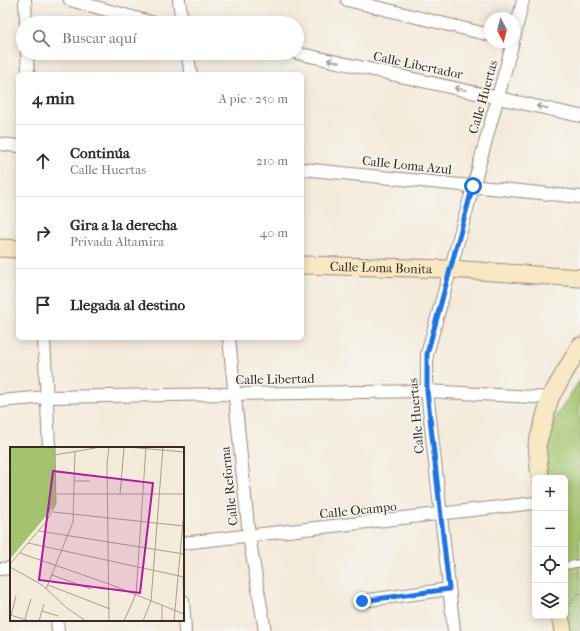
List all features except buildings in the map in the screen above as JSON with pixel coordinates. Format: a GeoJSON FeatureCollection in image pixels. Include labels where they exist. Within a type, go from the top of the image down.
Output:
{"type":"FeatureCollection","features":[{"type":"Feature","properties":{"kind":"street"},"geometry":{"type":"LineString","coordinates":[[25,0],[26,16]]}},
{"type":"Feature","properties":{"kind":"street"},"geometry":{"type":"LineString","coordinates":[[70,0],[128,16]]}},
{"type":"Feature","properties":{"kind":"street"},"geometry":{"type":"LineString","coordinates":[[179,0],[181,16]]}},
{"type":"Feature","properties":{"kind":"street"},"geometry":{"type":"LineString","coordinates":[[347,0],[484,34]]}},
{"type":"Feature","properties":{"kind":"street"},"geometry":{"type":"LineString","coordinates":[[520,15],[524,0]]}},
{"type":"Feature","properties":{"kind":"street","name":"Calle Huertas"},"geometry":{"type":"LineString","coordinates":[[454,631],[427,391],[427,354],[449,269],[511,48]]}},
{"type":"Feature","properties":{"kind":"street","name":"Calle Libertador"},"geometry":{"type":"LineString","coordinates":[[304,55],[580,116]]}},
{"type":"Feature","properties":{"kind":"street"},"geometry":{"type":"LineString","coordinates":[[27,60],[28,72]]}},
{"type":"Feature","properties":{"kind":"street"},"geometry":{"type":"LineString","coordinates":[[188,60],[191,72]]}},
{"type":"Feature","properties":{"kind":"street"},"geometry":{"type":"LineString","coordinates":[[0,144],[16,146]]}},
{"type":"Feature","properties":{"kind":"street","name":"Calle Loma Azul"},"geometry":{"type":"LineString","coordinates":[[304,169],[580,197]]}},
{"type":"Feature","properties":{"kind":"street"},"geometry":{"type":"LineString","coordinates":[[0,248],[16,249]]}},
{"type":"Feature","properties":{"kind":"street","name":"Calle Loma Bonita"},"geometry":{"type":"LineString","coordinates":[[304,265],[449,269],[580,278]]}},
{"type":"Feature","properties":{"kind":"street"},"geometry":{"type":"LineString","coordinates":[[44,340],[49,447]]}},
{"type":"Feature","properties":{"kind":"street","name":"Calle Reforma"},"geometry":{"type":"LineString","coordinates":[[229,340],[249,536],[265,631]]}},
{"type":"Feature","properties":{"kind":"street"},"geometry":{"type":"LineString","coordinates":[[540,475],[537,445],[550,398],[580,346]]}},
{"type":"Feature","properties":{"kind":"street","name":"Calle Libertad"},"geometry":{"type":"LineString","coordinates":[[0,401],[46,397],[427,391],[550,398]]}},
{"type":"Feature","properties":{"kind":"street","name":"Calle Ocampo"},"geometry":{"type":"LineString","coordinates":[[184,543],[532,503]]}},
{"type":"Feature","properties":{"kind":"street"},"geometry":{"type":"LineString","coordinates":[[0,569],[10,568]]}},
{"type":"Feature","properties":{"kind":"street"},"geometry":{"type":"LineString","coordinates":[[362,601],[449,589]]}},
{"type":"Feature","properties":{"kind":"street"},"geometry":{"type":"LineString","coordinates":[[560,619],[562,631]]}},
{"type":"Feature","properties":{"kind":"street"},"geometry":{"type":"LineString","coordinates":[[57,621],[58,631]]}},
{"type":"Feature","properties":{"kind":"street"},"geometry":{"type":"LineString","coordinates":[[184,621],[184,631]]}},
{"type":"Feature","properties":{"kind":"lane"},"geometry":{"type":"LineString","coordinates":[[568,565],[580,563]]}},
{"type":"Feature","properties":{"kind":"path"},"geometry":{"type":"LineString","coordinates":[[568,606],[580,592]]}},
{"type":"Feature","properties":{"kind":"green space"},"geometry":{"type":"Polygon","coordinates":[[[580,380],[580,631],[566,631],[566,619],[568,619],[568,475],[542,475],[537,445],[580,380]]]}},
{"type":"Feature","properties":{"kind":"route"},"geometry":{"type":"LineString","coordinates":[[362,601],[449,589],[427,391],[427,354],[449,269],[473,186]]}}]}
